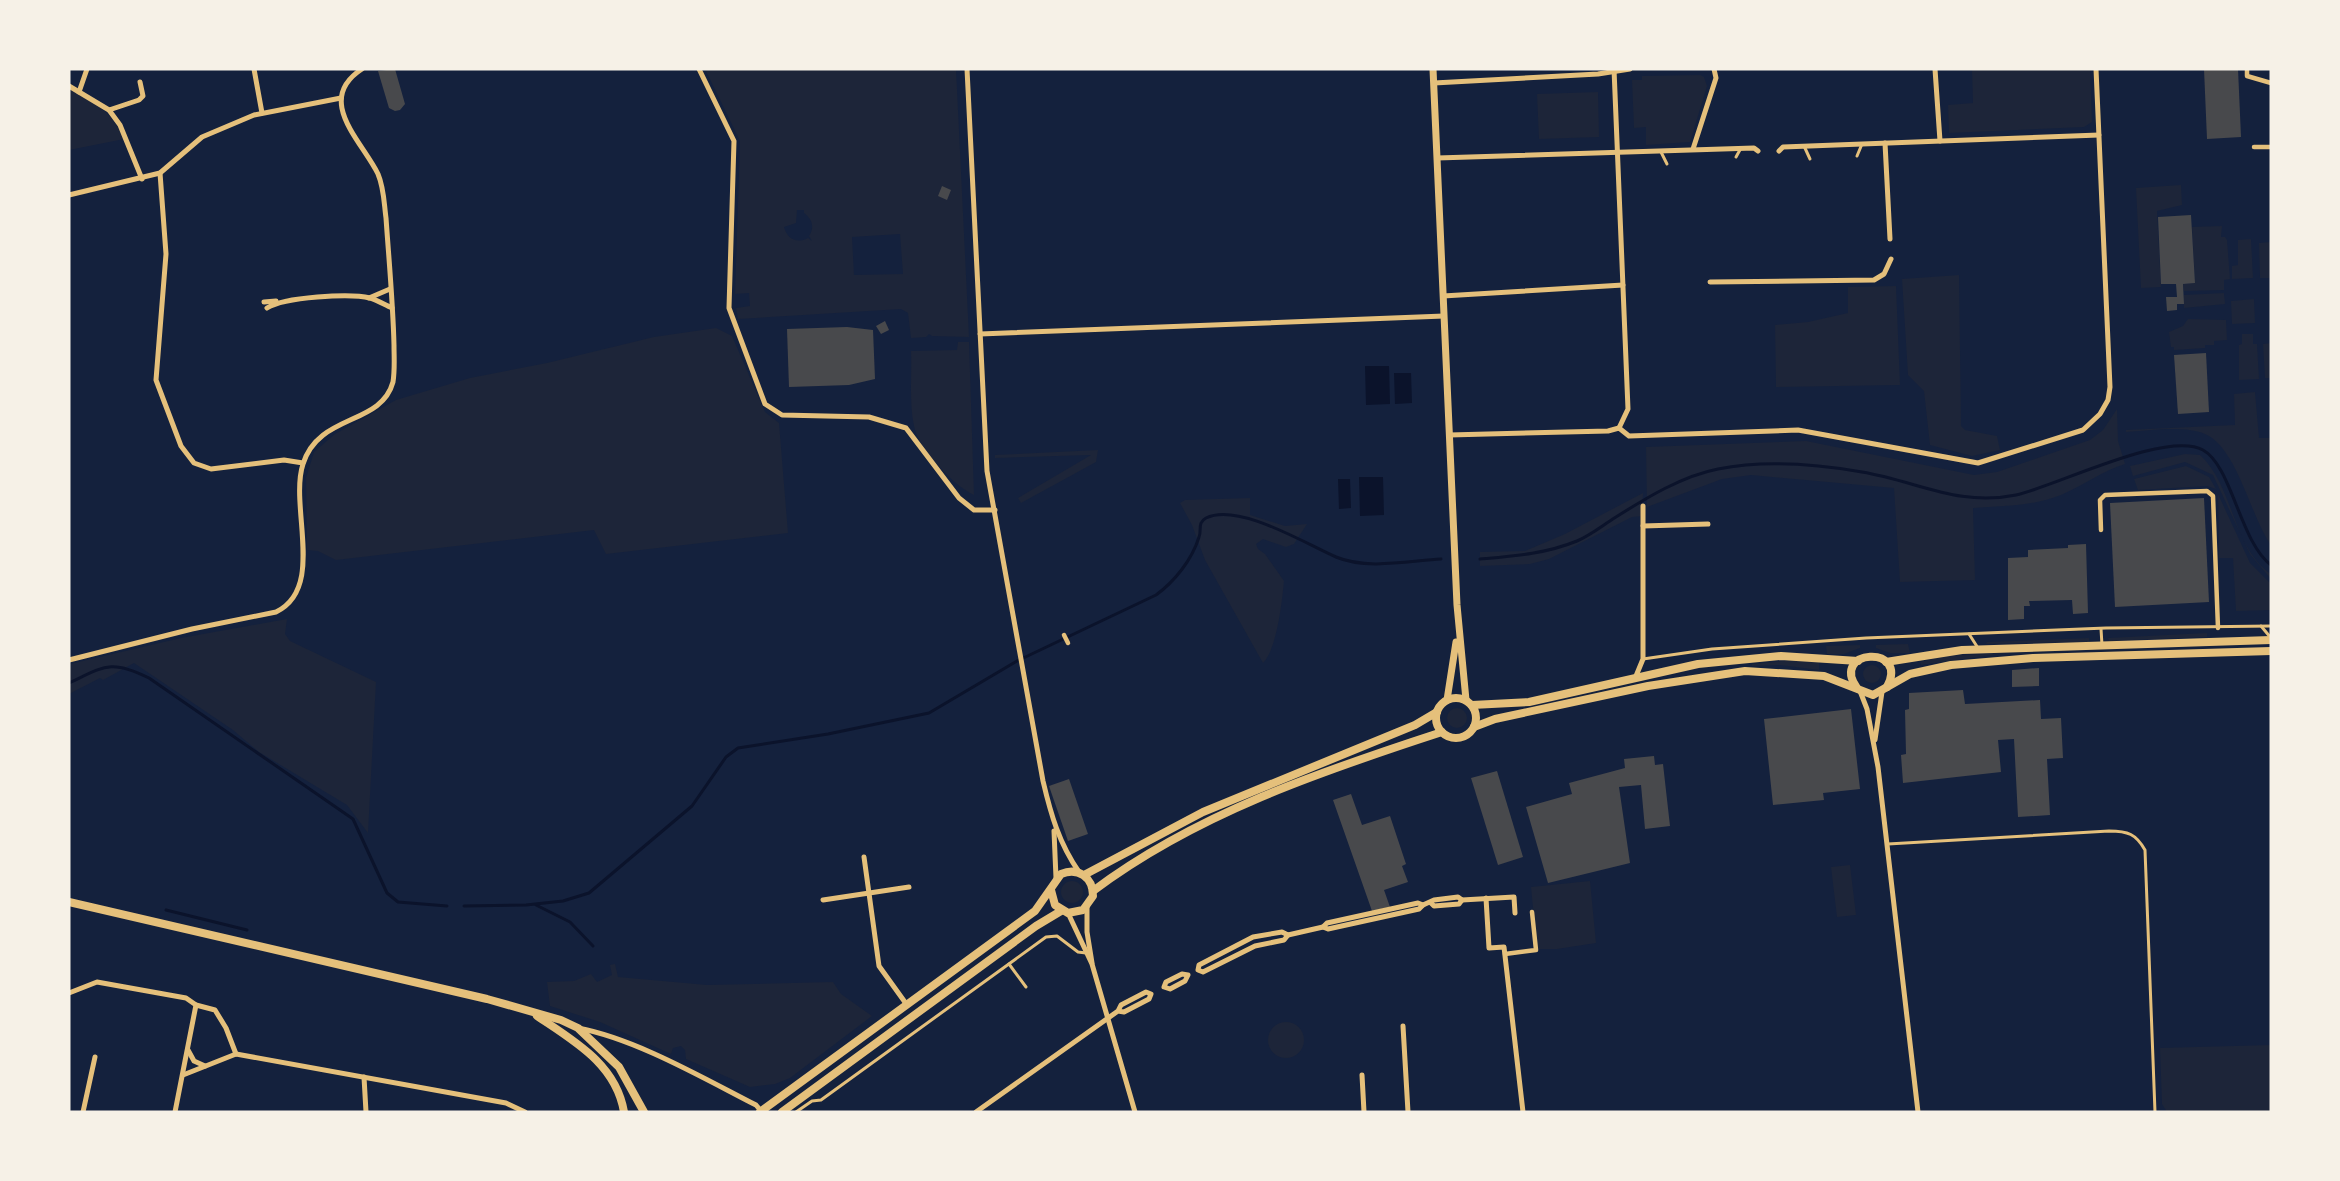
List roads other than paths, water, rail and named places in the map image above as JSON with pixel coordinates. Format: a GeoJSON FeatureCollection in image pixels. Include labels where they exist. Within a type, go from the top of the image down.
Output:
{"type":"FeatureCollection","features":[{"type":"Feature","properties":{"kind":"main road"},"geometry":{"type":"LineString","coordinates":[[761,1112],[1035,911],[1051,890],[1056,878],[1066,872],[1081,873],[1195,815],[1416,725],[1437,712],[1448,700],[1456,698],[1469,703],[1529,702],[1636,676],[1745,659],[1808,656],[1858,660],[1872,655],[1886,662],[1953,650],[2271,639]]}},
{"type":"Feature","properties":{"kind":"main road"},"geometry":{"type":"LineString","coordinates":[[1437,712],[1437,723],[1442,732],[1448,736],[1461,737],[1474,727],[1495,719],[1648,686],[1745,671],[1824,676],[1873,695],[1920,671],[1974,662],[2271,651]]}},
{"type":"Feature","properties":{"kind":"main road"},"geometry":{"type":"LineString","coordinates":[[1858,660],[1852,674],[1858,690]]}},
{"type":"Feature","properties":{"kind":"main road"},"geometry":{"type":"LineString","coordinates":[[1885,689],[1891,674],[1886,662]]}},
{"type":"Feature","properties":{"kind":"main road"},"geometry":{"type":"LineString","coordinates":[[1469,703],[1476,716],[1474,727]]}},
{"type":"Feature","properties":{"kind":"main road"},"geometry":{"type":"LineString","coordinates":[[782,1112],[1036,926],[1064,912],[1078,913],[1087,907],[1093,891],[1133,862],[1218,817],[1330,772],[1442,732]]}},
{"type":"Feature","properties":{"kind":"main road"},"geometry":{"type":"LineString","coordinates":[[1081,873],[1090,882],[1093,891]]}},
{"type":"Feature","properties":{"kind":"main road"},"geometry":{"type":"LineString","coordinates":[[1051,890],[1053,902],[1064,912]]}},
{"type":"Feature","properties":{"kind":"main road"},"geometry":{"type":"LineString","coordinates":[[69,902],[487,999],[561,1020],[578,1028],[619,1067],[645,1112]]}},
{"type":"Feature","properties":{"kind":"main road"},"geometry":{"type":"LineString","coordinates":[[533,1013],[591,1054],[610,1075],[624,1112]]}},
{"type":"Feature","properties":{"kind":"street"},"geometry":{"type":"LineString","coordinates":[[79,92],[87,69]]}},
{"type":"Feature","properties":{"kind":"street"},"geometry":{"type":"LineString","coordinates":[[255,69],[262,113]]}},
{"type":"Feature","properties":{"kind":"street"},"geometry":{"type":"LineString","coordinates":[[69,660],[192,629],[266,614],[286,606],[298,589],[302,573],[299,482],[303,463],[313,445],[322,435],[336,425],[378,406],[387,395],[394,376],[392,308],[382,184],[349,130],[342,111],[342,98],[348,82],[362,69]]}},
{"type":"Feature","properties":{"kind":"street"},"geometry":{"type":"LineString","coordinates":[[699,69],[734,141],[729,308],[765,404],[782,415],[869,417],[906,429],[959,498],[974,510],[994,510]]}},
{"type":"Feature","properties":{"kind":"street"},"geometry":{"type":"LineString","coordinates":[[967,69],[986,453],[994,510],[1054,827],[1056,878]]}},
{"type":"Feature","properties":{"kind":"street"},"geometry":{"type":"LineString","coordinates":[[1433,69],[1458,628],[1469,703]]}},
{"type":"Feature","properties":{"kind":"street"},"geometry":{"type":"LineString","coordinates":[[1434,83],[1598,74],[1614,69],[1630,69]]}},
{"type":"Feature","properties":{"kind":"street"},"geometry":{"type":"LineString","coordinates":[[1449,435],[1608,431],[1619,428],[1628,409],[1614,69]]}},
{"type":"Feature","properties":{"kind":"street"},"geometry":{"type":"LineString","coordinates":[[1693,149],[1716,78],[1714,69]]}},
{"type":"Feature","properties":{"kind":"street"},"geometry":{"type":"LineString","coordinates":[[1935,69],[1940,141]]}},
{"type":"Feature","properties":{"kind":"street"},"geometry":{"type":"LineString","coordinates":[[1619,428],[1629,436],[1774,429],[1804,430],[1978,463],[2057,440],[2087,427],[2108,400],[2110,387],[2096,69]]}},
{"type":"Feature","properties":{"kind":"street"},"geometry":{"type":"LineString","coordinates":[[2247,69],[2247,76],[2271,83]]}},
{"type":"Feature","properties":{"kind":"street"},"geometry":{"type":"LineString","coordinates":[[108,110],[139,100],[142,96],[140,82]]}},
{"type":"Feature","properties":{"kind":"street"},"geometry":{"type":"LineString","coordinates":[[69,86],[108,110],[120,125],[142,179]]}},
{"type":"Feature","properties":{"kind":"street"},"geometry":{"type":"LineString","coordinates":[[69,195],[160,173],[196,141],[230,124],[262,113],[342,98]]}},
{"type":"Feature","properties":{"kind":"street"},"geometry":{"type":"LineString","coordinates":[[1780,147],[2099,135]]}},
{"type":"Feature","properties":{"kind":"street"},"geometry":{"type":"LineString","coordinates":[[1885,143],[1890,239]]}},
{"type":"Feature","properties":{"kind":"street"},"geometry":{"type":"LineString","coordinates":[[2254,147],[2271,147]]}},
{"type":"Feature","properties":{"kind":"street"},"geometry":{"type":"LineString","coordinates":[[1437,158],[1756,148]]}},
{"type":"Feature","properties":{"kind":"street"},"geometry":{"type":"LineString","coordinates":[[160,173],[166,254],[156,380],[181,446],[194,463],[216,470],[284,460],[303,463]]}},
{"type":"Feature","properties":{"kind":"street"},"geometry":{"type":"LineString","coordinates":[[1710,282],[1874,280],[1884,274],[1891,259]]}},
{"type":"Feature","properties":{"kind":"street"},"geometry":{"type":"LineString","coordinates":[[1443,296],[1623,285]]}},
{"type":"Feature","properties":{"kind":"street"},"geometry":{"type":"LineString","coordinates":[[265,305],[277,301],[369,298],[390,289]]}},
{"type":"Feature","properties":{"kind":"street"},"geometry":{"type":"LineString","coordinates":[[369,298],[392,308]]}},
{"type":"Feature","properties":{"kind":"street"},"geometry":{"type":"LineString","coordinates":[[980,334],[1444,316]]}},
{"type":"Feature","properties":{"kind":"street"},"geometry":{"type":"LineString","coordinates":[[2102,530],[2100,500],[2105,495],[2207,491],[2213,496],[2218,628]]}},
{"type":"Feature","properties":{"kind":"street"},"geometry":{"type":"LineString","coordinates":[[1636,676],[1643,659],[1643,506]]}},
{"type":"Feature","properties":{"kind":"street"},"geometry":{"type":"LineString","coordinates":[[1643,526],[1708,524]]}},
{"type":"Feature","properties":{"kind":"street"},"geometry":{"type":"LineString","coordinates":[[1448,700],[1458,628]]}},
{"type":"Feature","properties":{"kind":"street"},"geometry":{"type":"LineString","coordinates":[[1064,635],[1068,643]]}},
{"type":"Feature","properties":{"kind":"street"},"geometry":{"type":"LineString","coordinates":[[1875,745],[1885,689]]}},
{"type":"Feature","properties":{"kind":"street"},"geometry":{"type":"LineString","coordinates":[[1858,690],[1867,709],[1875,745],[1918,1112]]}},
{"type":"Feature","properties":{"kind":"street"},"geometry":{"type":"LineString","coordinates":[[1054,827],[1064,850],[1081,873]]}},
{"type":"Feature","properties":{"kind":"street"},"geometry":{"type":"LineString","coordinates":[[864,857],[879,966],[907,1005]]}},
{"type":"Feature","properties":{"kind":"street"},"geometry":{"type":"LineString","coordinates":[[823,900],[909,887]]}},
{"type":"Feature","properties":{"kind":"street"},"geometry":{"type":"LineString","coordinates":[[1198,970],[1199,965],[1253,937],[1282,932],[1288,934],[1323,927],[1329,929],[1419,909],[1434,900],[1458,897],[1462,900],[1514,897],[1515,913]]}},
{"type":"Feature","properties":{"kind":"street"},"geometry":{"type":"LineString","coordinates":[[1486,898],[1489,948],[1504,947],[1523,1112]]}},
{"type":"Feature","properties":{"kind":"street"},"geometry":{"type":"LineString","coordinates":[[1087,907],[1087,932],[1092,951],[1092,964]]}},
{"type":"Feature","properties":{"kind":"street"},"geometry":{"type":"LineString","coordinates":[[1064,912],[1092,964],[1134,1112]]}},
{"type":"Feature","properties":{"kind":"street"},"geometry":{"type":"LineString","coordinates":[[1505,954],[1536,950],[1532,912]]}},
{"type":"Feature","properties":{"kind":"street"},"geometry":{"type":"LineString","coordinates":[[976,1112],[1107,1016],[1118,1011],[1124,1012],[1149,999],[1151,994],[1164,987],[1170,989],[1185,981],[1188,975],[1198,970],[1203,972],[1255,946],[1284,940],[1288,934]]}},
{"type":"Feature","properties":{"kind":"street"},"geometry":{"type":"LineString","coordinates":[[69,993],[96,982],[186,998],[196,1005],[215,1010],[226,1028],[236,1054]]}},
{"type":"Feature","properties":{"kind":"street"},"geometry":{"type":"LineString","coordinates":[[175,1112],[196,1005]]}},
{"type":"Feature","properties":{"kind":"street"},"geometry":{"type":"LineString","coordinates":[[1403,1026],[1408,1112]]}},
{"type":"Feature","properties":{"kind":"street"},"geometry":{"type":"LineString","coordinates":[[578,1028],[603,1033],[660,1059],[756,1105],[761,1112]]}},
{"type":"Feature","properties":{"kind":"street"},"geometry":{"type":"LineString","coordinates":[[188,1050],[194,1061],[205,1066]]}},
{"type":"Feature","properties":{"kind":"street"},"geometry":{"type":"LineString","coordinates":[[183,1075],[236,1054],[506,1103],[525,1112]]}},
{"type":"Feature","properties":{"kind":"street"},"geometry":{"type":"LineString","coordinates":[[83,1112],[95,1057]]}},
{"type":"Feature","properties":{"kind":"street"},"geometry":{"type":"LineString","coordinates":[[1362,1075],[1364,1112]]}},
{"type":"Feature","properties":{"kind":"street"},"geometry":{"type":"LineString","coordinates":[[364,1077],[366,1112]]}},
{"type":"Feature","properties":{"kind":"lane"},"geometry":{"type":"LineString","coordinates":[[1857,156],[1862,144]]}},
{"type":"Feature","properties":{"kind":"lane"},"geometry":{"type":"LineString","coordinates":[[1804,146],[1810,159]]}},
{"type":"Feature","properties":{"kind":"lane"},"geometry":{"type":"LineString","coordinates":[[1736,157],[1741,148]]}},
{"type":"Feature","properties":{"kind":"lane"},"geometry":{"type":"LineString","coordinates":[[1660,150],[1667,164]]}},
{"type":"Feature","properties":{"kind":"lane"},"geometry":{"type":"LineString","coordinates":[[2261,626],[2271,639]]}},
{"type":"Feature","properties":{"kind":"lane"},"geometry":{"type":"LineString","coordinates":[[1643,659],[1712,649],[1969,634],[2101,628],[2271,626]]}},
{"type":"Feature","properties":{"kind":"lane"},"geometry":{"type":"LineString","coordinates":[[2101,628],[2102,646]]}},
{"type":"Feature","properties":{"kind":"lane"},"geometry":{"type":"LineString","coordinates":[[1969,634],[1979,649]]}},
{"type":"Feature","properties":{"kind":"lane"},"geometry":{"type":"LineString","coordinates":[[1887,844],[2109,831],[2124,831],[2137,837],[2145,850],[2155,1112]]}},
{"type":"Feature","properties":{"kind":"lane"},"geometry":{"type":"LineString","coordinates":[[796,1112],[812,1101],[821,1100],[1054,934],[1078,952],[1086,953]]}},
{"type":"Feature","properties":{"kind":"lane"},"geometry":{"type":"LineString","coordinates":[[1009,964],[1026,987]]}},
{"type":"Feature","properties":{"kind":"waterway"},"geometry":{"type":"LineString","coordinates":[[1480,559],[1541,552],[1577,541],[1665,488],[1705,472],[1736,466],[1790,464],[1827,467],[1882,476],[1956,495],[1995,498],[2034,490],[2138,453],[2164,447],[2186,446],[2203,450],[2222,471],[2251,540],[2271,565]]}},
{"type":"Feature","properties":{"kind":"waterway"},"geometry":{"type":"LineString","coordinates":[[464,906],[526,905],[563,901],[589,893],[692,806],[726,757],[738,748],[828,734],[929,713],[1017,661],[1156,595],[1176,577],[1187,562],[1196,546],[1201,524],[1206,518],[1220,515],[1253,520],[1348,561],[1388,564],[1441,559]]}},
{"type":"Feature","properties":{"kind":"waterway"},"geometry":{"type":"LineString","coordinates":[[69,683],[91,672],[108,667],[126,668],[149,678],[353,819],[387,893],[398,902],[447,906]]}},
{"type":"Feature","properties":{"kind":"waterway"},"geometry":{"type":"LineString","coordinates":[[536,905],[570,922],[593,946]]}},
{"type":"Feature","properties":{"kind":"waterway"},"geometry":{"type":"LineString","coordinates":[[166,910],[247,930]]}}]}
